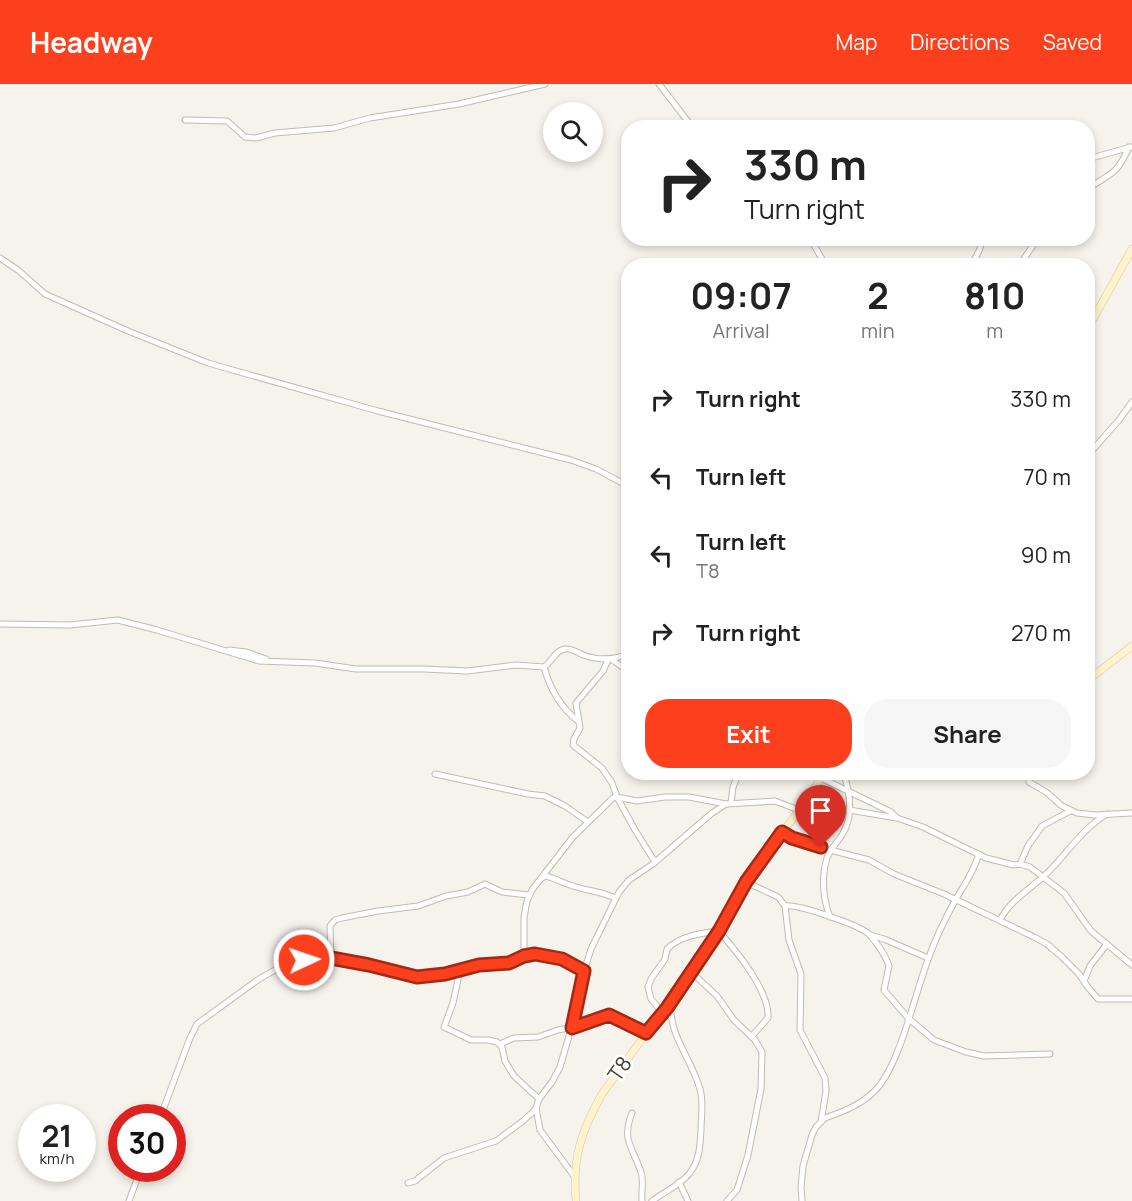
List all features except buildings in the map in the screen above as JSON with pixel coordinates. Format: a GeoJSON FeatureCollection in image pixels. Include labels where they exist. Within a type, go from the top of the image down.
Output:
{"type":"FeatureCollection","features":[{"type":"Feature","properties":{"kind":"street"},"geometry":{"type":"LineString","coordinates":[[185,120],[227,122],[244,137],[256,138],[334,128],[376,117],[459,104],[545,84]]}},
{"type":"Feature","properties":{"kind":"street"},"geometry":{"type":"LineString","coordinates":[[660,84],[687,120]]}},
{"type":"Feature","properties":{"kind":"street"},"geometry":{"type":"LineString","coordinates":[[1095,157],[1131,147]]}},
{"type":"Feature","properties":{"kind":"street"},"geometry":{"type":"LineString","coordinates":[[1095,185],[1113,174],[1131,147]]}},
{"type":"Feature","properties":{"kind":"street"},"geometry":{"type":"LineString","coordinates":[[1095,315],[1132,249]]}},
{"type":"Feature","properties":{"kind":"street"},"geometry":{"type":"LineString","coordinates":[[0,258],[18,270],[45,294],[208,363],[378,411],[571,460],[596,468],[621,482]]}},
{"type":"Feature","properties":{"kind":"street"},"geometry":{"type":"LineString","coordinates":[[1095,447],[1132,402]]}},
{"type":"Feature","properties":{"kind":"street"},"geometry":{"type":"LineString","coordinates":[[0,624],[62,625],[118,620],[224,650],[244,658],[271,662],[315,663],[356,669],[467,671],[521,665],[544,667],[563,649],[592,658],[609,659],[621,656]]}},
{"type":"Feature","properties":{"kind":"street"},"geometry":{"type":"LineString","coordinates":[[1095,675],[1132,646]]}},
{"type":"Feature","properties":{"kind":"street"},"geometry":{"type":"LineString","coordinates":[[609,659],[621,667]]}},
{"type":"Feature","properties":{"kind":"street"},"geometry":{"type":"LineString","coordinates":[[609,659],[603,671],[576,703],[580,728],[572,742],[600,766],[612,783],[617,797],[655,862]]}},
{"type":"Feature","properties":{"kind":"street"},"geometry":{"type":"LineString","coordinates":[[544,667],[554,694],[564,708],[580,722]]}},
{"type":"Feature","properties":{"kind":"street"},"geometry":{"type":"LineString","coordinates":[[435,774],[545,796],[588,822]]}},
{"type":"Feature","properties":{"kind":"street"},"geometry":{"type":"LineString","coordinates":[[574,1176],[540,1130],[536,1108],[539,1099],[557,1075],[572,1028],[584,971],[594,939],[615,898],[629,880],[655,862],[712,813],[729,804],[736,780]]}},
{"type":"Feature","properties":{"kind":"street","name":"T8"},"geometry":{"type":"LineString","coordinates":[[576,1201],[574,1176],[579,1146],[593,1110],[620,1068],[663,1013],[719,931],[746,882],[819,780]]}},
{"type":"Feature","properties":{"kind":"street"},"geometry":{"type":"LineString","coordinates":[[831,780],[891,812],[897,818]]}},
{"type":"Feature","properties":{"kind":"street"},"geometry":{"type":"LineString","coordinates":[[830,917],[825,905],[824,886],[827,858],[846,828],[849,790],[846,780]]}},
{"type":"Feature","properties":{"kind":"street"},"geometry":{"type":"LineString","coordinates":[[1029,780],[1070,811],[1089,815],[1132,813]]}},
{"type":"Feature","properties":{"kind":"street"},"geometry":{"type":"LineString","coordinates":[[524,956],[524,917],[529,895],[568,843],[606,804],[617,797],[637,801],[665,797],[689,797],[729,804],[775,801],[799,810]]}},
{"type":"Feature","properties":{"kind":"street"},"geometry":{"type":"LineString","coordinates":[[849,810],[897,818],[923,827],[979,854],[1012,865],[1020,864],[1030,867],[1064,893],[1091,930],[1132,965]]}},
{"type":"Feature","properties":{"kind":"street"},"geometry":{"type":"LineString","coordinates":[[1020,864],[1028,846],[1042,826],[1070,811]]}},
{"type":"Feature","properties":{"kind":"street"},"geometry":{"type":"LineString","coordinates":[[1000,920],[1004,912],[1022,893],[1044,876],[1085,832],[1107,814]]}},
{"type":"Feature","properties":{"kind":"street"},"geometry":{"type":"LineString","coordinates":[[782,832],[802,842],[868,860],[1047,944],[1076,970],[1098,999],[1132,999]]}},
{"type":"Feature","properties":{"kind":"street"},"geometry":{"type":"LineString","coordinates":[[802,1201],[801,1187],[806,1157],[816,1127],[825,1118],[861,1102],[879,1085],[892,1062],[928,958],[955,900],[971,875],[979,854]]}},
{"type":"Feature","properties":{"kind":"street"},"geometry":{"type":"LineString","coordinates":[[541,879],[545,876],[551,877],[615,898]]}},
{"type":"Feature","properties":{"kind":"street"},"geometry":{"type":"LineString","coordinates":[[746,882],[778,897],[785,906],[789,940],[801,974],[800,1030],[825,1078],[826,1098],[821,1122]]}},
{"type":"Feature","properties":{"kind":"street"},"geometry":{"type":"LineString","coordinates":[[331,958],[330,926],[342,918],[418,906],[446,896],[468,892],[485,884],[502,892],[529,895]]}},
{"type":"Feature","properties":{"kind":"street"},"geometry":{"type":"LineString","coordinates":[[785,906],[798,907],[830,917],[928,958]]}},
{"type":"Feature","properties":{"kind":"street"},"geometry":{"type":"LineString","coordinates":[[663,1013],[651,999],[648,987],[665,959],[667,949],[680,940],[719,931],[744,962],[767,1008],[768,1018],[751,1037]]}},
{"type":"Feature","properties":{"kind":"street"},"geometry":{"type":"LineString","coordinates":[[870,935],[889,966],[884,990],[908,1018],[934,1040],[976,1055],[1050,1054]]}},
{"type":"Feature","properties":{"kind":"street"},"geometry":{"type":"LineString","coordinates":[[1084,981],[1090,966],[1107,944]]}},
{"type":"Feature","properties":{"kind":"street"},"geometry":{"type":"LineString","coordinates":[[165,1104],[197,1024],[259,979],[282,966],[304,960],[331,958],[417,977],[479,965],[509,963],[524,956],[551,956],[569,962],[584,971]]}},
{"type":"Feature","properties":{"kind":"street"},"geometry":{"type":"LineString","coordinates":[[460,970],[453,1003],[444,1027],[471,1040],[491,1040],[500,1044],[514,1038],[538,1037],[572,1028],[609,1015],[646,1033]]}},
{"type":"Feature","properties":{"kind":"street"},"geometry":{"type":"LineString","coordinates":[[691,972],[717,996],[762,1052],[762,1082],[748,1155],[735,1198],[727,1201]]}},
{"type":"Feature","properties":{"kind":"street"},"geometry":{"type":"LineString","coordinates":[[652,1201],[680,1182],[690,1172],[698,1158],[703,1106],[694,1073],[675,1035],[670,1016],[670,1002]]}},
{"type":"Feature","properties":{"kind":"street"},"geometry":{"type":"LineString","coordinates":[[500,1044],[505,1061],[514,1076],[539,1099]]}},
{"type":"Feature","properties":{"kind":"street"},"geometry":{"type":"LineString","coordinates":[[408,1183],[415,1181],[444,1158],[496,1141],[536,1108]]}},
{"type":"Feature","properties":{"kind":"street"},"geometry":{"type":"LineString","coordinates":[[632,1113],[627,1138],[641,1173],[642,1201]]}},
{"type":"Feature","properties":{"kind":"street"},"geometry":{"type":"LineString","coordinates":[[129,1201],[136,1182]]}},
{"type":"Feature","properties":{"kind":"street"},"geometry":{"type":"LineString","coordinates":[[680,1182],[688,1201]]}},
{"type":"Feature","properties":{"kind":"route"},"geometry":{"type":"LineString","coordinates":[[304,960],[331,958],[417,977],[445,974],[479,965],[515,962],[524,956],[535,954],[551,956],[569,962],[584,971],[572,1028],[609,1015],[646,1033],[667,1008],[719,931],[738,894],[782,832],[802,842],[821,847]]}}]}
